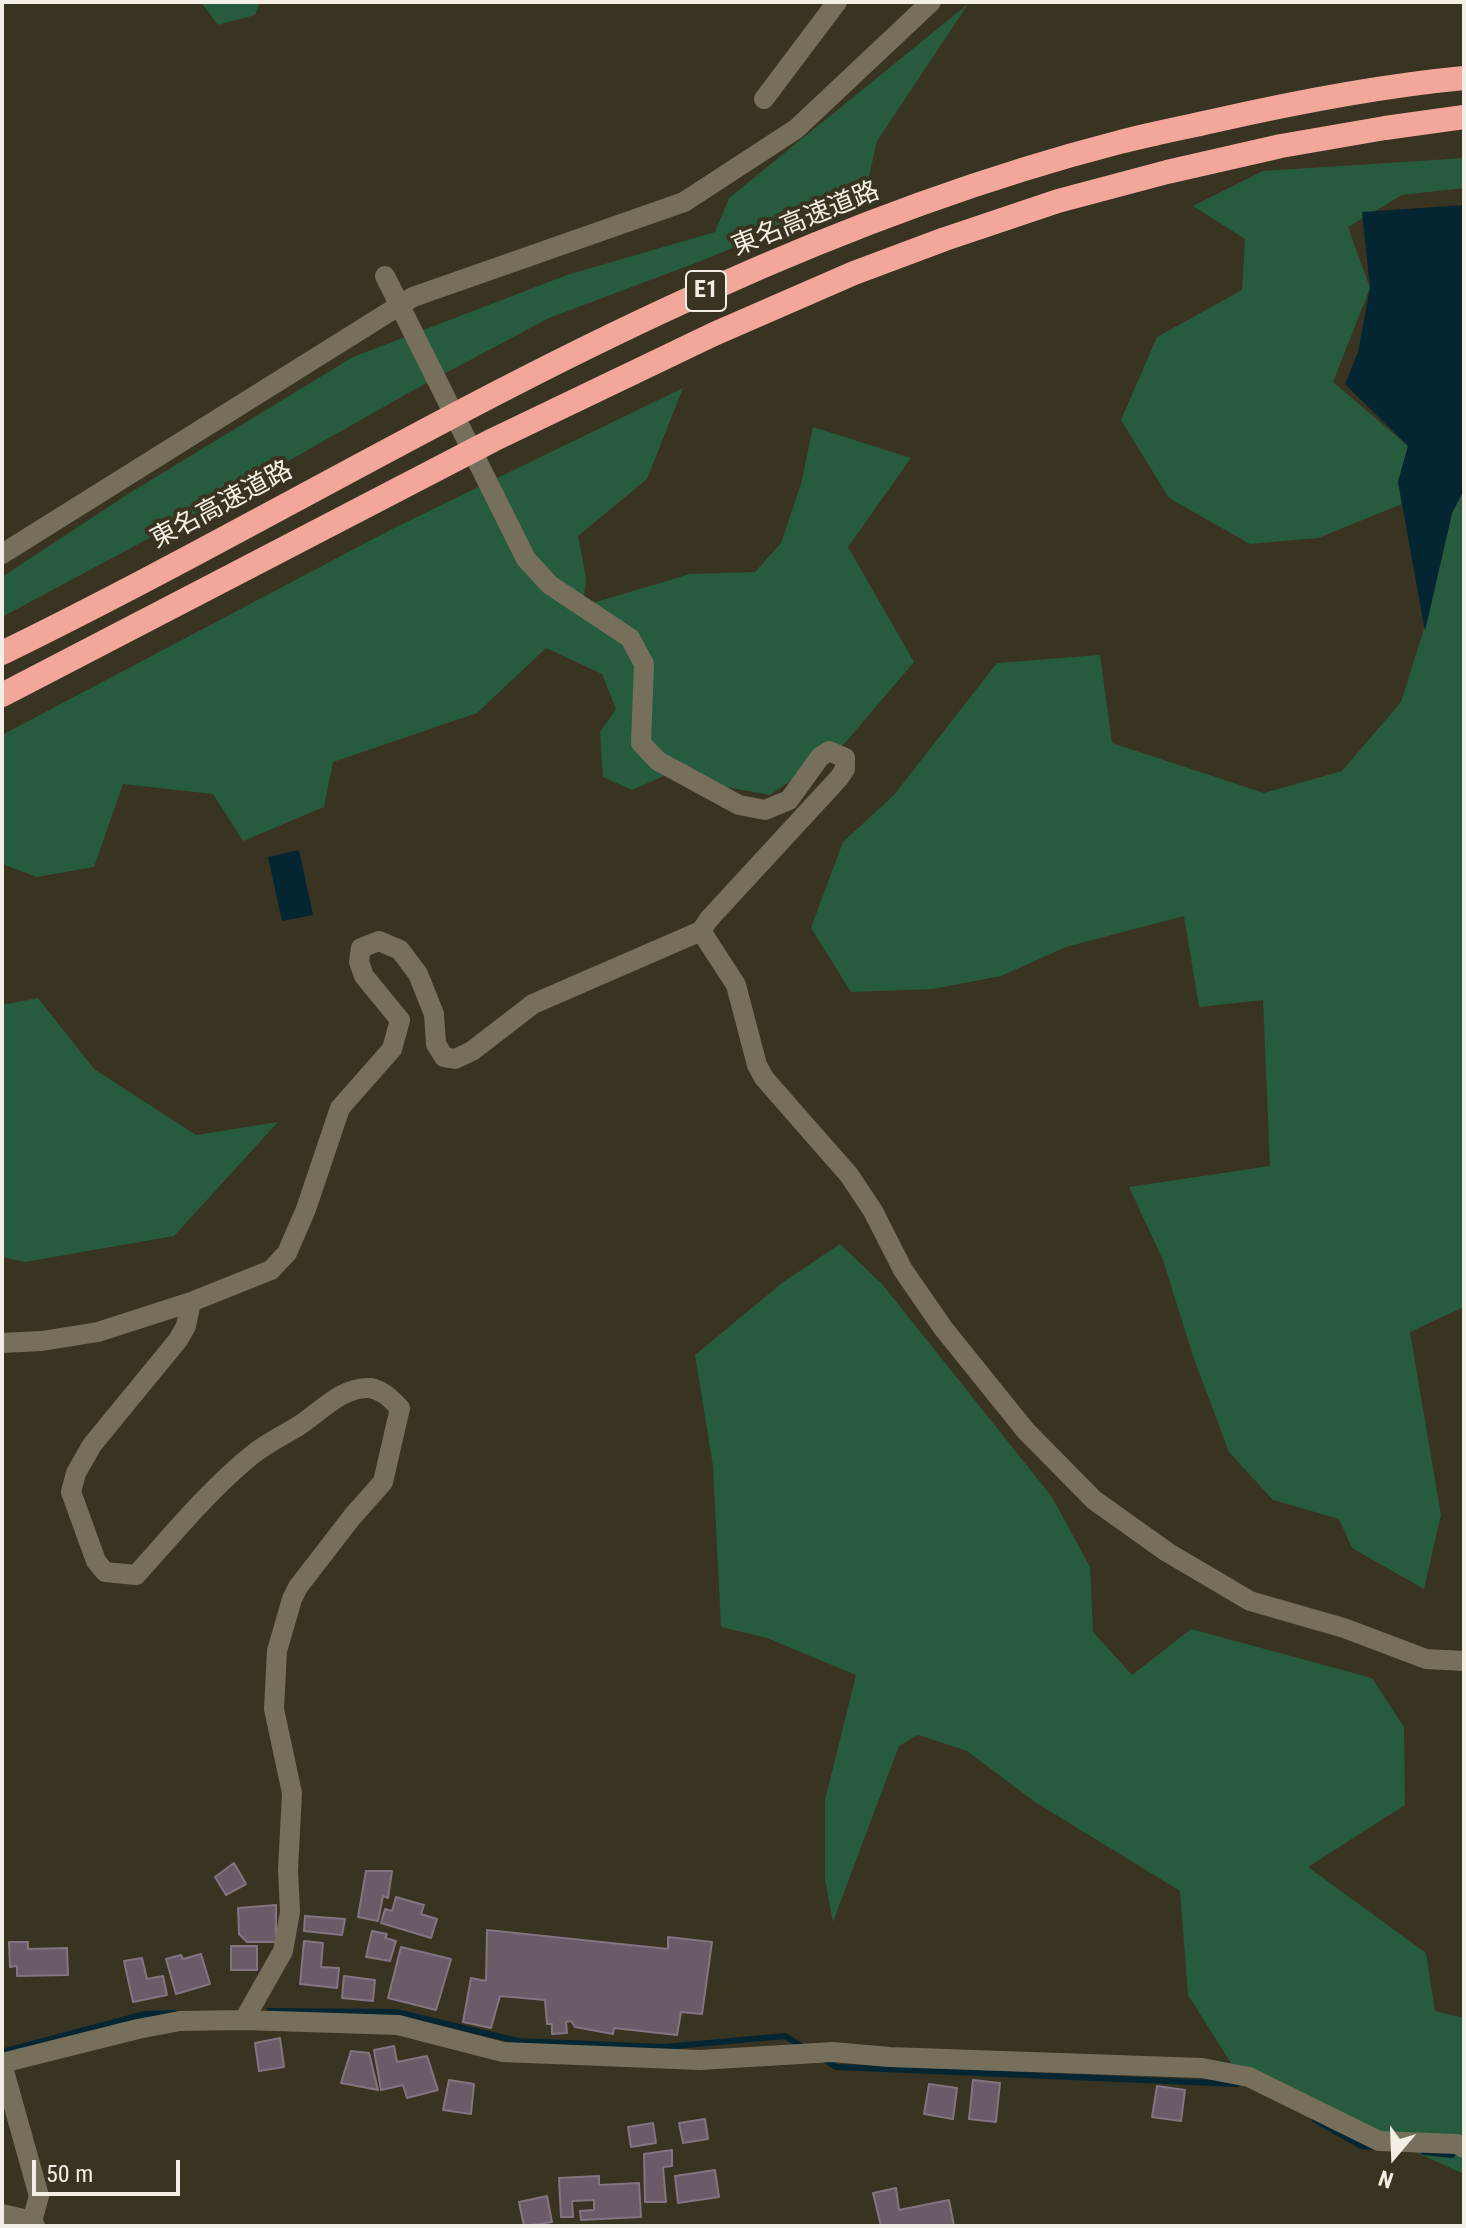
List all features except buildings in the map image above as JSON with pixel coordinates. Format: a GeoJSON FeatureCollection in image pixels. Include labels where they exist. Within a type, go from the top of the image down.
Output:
{"type":"FeatureCollection","features":[{"type":"Feature","properties":{"kind":"highway","name":"東名高速道路"},"geometry":{"type":"LineString","coordinates":[[2,653],[586,348],[709,290],[841,234],[953,193],[1120,142],[1284,105],[1407,83],[1464,78]]}},
{"type":"Feature","properties":{"kind":"highway","name":"E1"},"geometry":{"type":"LineString","coordinates":[[2,695],[493,440],[714,334],[854,273],[1058,201],[1167,172],[1281,146],[1464,117]]}},
{"type":"Feature","properties":{"kind":"street"},"geometry":{"type":"LineString","coordinates":[[764,99],[837,2]]}},
{"type":"Feature","properties":{"kind":"street"},"geometry":{"type":"LineString","coordinates":[[2,554],[413,297],[684,202],[796,129],[931,2]]}},
{"type":"Feature","properties":{"kind":"street"},"geometry":{"type":"LineString","coordinates":[[2,1343],[42,1341],[98,1332],[191,1302],[271,1270],[287,1253],[306,1209],[340,1108],[392,1049],[400,1020],[364,976],[359,962],[361,948],[379,941],[400,950],[418,974],[434,1014],[436,1044],[444,1057],[455,1059],[472,1051],[533,1004],[701,931],[845,769],[845,758],[829,751],[820,757],[789,800],[765,810],[739,805],[658,761],[641,743],[644,664],[630,638],[550,585],[526,559],[385,276]]}},
{"type":"Feature","properties":{"kind":"street"},"geometry":{"type":"LineString","coordinates":[[701,931],[736,985],[757,1065],[764,1078],[849,1175],[873,1211],[903,1270],[943,1328],[1026,1431],[1094,1500],[1167,1552],[1250,1601],[1344,1628],[1426,1659],[1464,1661]]}},
{"type":"Feature","properties":{"kind":"street"},"geometry":{"type":"LineString","coordinates":[[191,1302],[186,1326],[178,1340],[92,1445],[76,1473],[71,1492],[96,1561],[105,1572],[136,1575],[200,1505],[254,1453],[302,1424],[326,1405],[353,1391],[370,1388],[388,1394],[400,1408],[383,1482],[298,1587],[277,1651],[274,1709],[292,1793],[288,1870],[290,1912],[283,1951],[248,2014]]}},
{"type":"Feature","properties":{"kind":"street"},"geometry":{"type":"LineString","coordinates":[[2,2214],[34,2224],[39,2196],[2,2064],[138,2029],[248,2014],[398,2025],[503,2052],[700,2060],[833,2052],[889,2057],[1202,2068],[1249,2077],[1379,2141],[1461,2146]]}},
{"type":"Feature","properties":{"kind":"green space"},"geometry":{"type":"Polygon","coordinates":[[[201,2],[260,2],[255,15],[218,25],[201,2]]]}},
{"type":"Feature","properties":{"kind":"green space"},"geometry":{"type":"Polygon","coordinates":[[[968,4],[877,141],[865,194],[701,261],[549,318],[2,617],[2,577],[128,494],[353,357],[567,275],[715,232],[729,198],[968,4]]]}},
{"type":"Feature","properties":{"kind":"green space"},"geometry":{"type":"Polygon","coordinates":[[[1464,158],[1464,188],[1402,195],[1348,227],[1370,288],[1333,382],[1408,446],[1398,482],[1402,504],[1318,538],[1250,544],[1169,498],[1121,420],[1157,337],[1242,290],[1245,239],[1193,206],[1263,171],[1464,158]]]}},
{"type":"Feature","properties":{"kind":"green space"},"geometry":{"type":"Polygon","coordinates":[[[683,388],[647,479],[578,536],[586,578],[583,606],[690,574],[755,572],[781,543],[801,484],[813,427],[911,458],[848,547],[914,662],[845,743],[770,795],[721,786],[673,772],[632,790],[603,777],[600,732],[616,709],[602,674],[546,648],[477,713],[333,762],[324,807],[243,841],[213,794],[123,784],[94,867],[37,877],[2,864],[2,735],[392,529],[683,388]]]}},
{"type":"Feature","properties":{"kind":"green space"},"geometry":{"type":"Polygon","coordinates":[[[1464,490],[1464,1307],[1410,1332],[1441,1515],[1424,1589],[1352,1548],[1339,1519],[1273,1500],[1229,1452],[1193,1356],[1163,1260],[1129,1187],[1270,1166],[1263,1000],[1199,1007],[1184,916],[1066,947],[1001,976],[933,989],[851,992],[811,928],[843,842],[894,795],[997,663],[1100,655],[1112,743],[1264,793],[1342,771],[1401,702],[1428,616],[1452,513],[1464,490]]]}},
{"type":"Feature","properties":{"kind":"green space"},"geometry":{"type":"Polygon","coordinates":[[[38,998],[94,1069],[196,1135],[278,1122],[174,1236],[25,1262],[2,1257],[2,1005],[38,998]]]}},
{"type":"Feature","properties":{"kind":"green space"},"geometry":{"type":"Polygon","coordinates":[[[840,1244],[882,1284],[1052,1497],[1090,1567],[1093,1632],[1132,1675],[1191,1629],[1372,1678],[1404,1727],[1405,1805],[1308,1867],[1426,1953],[1435,2011],[1464,2018],[1464,2174],[1236,2071],[1188,1995],[1180,1891],[1035,1802],[967,1751],[918,1735],[899,1746],[833,1922],[825,1879],[825,1800],[856,1675],[767,1638],[721,1627],[713,1466],[695,1355],[782,1283],[840,1244]]]}},
{"type":"Feature","properties":{"kind":"water"},"geometry":{"type":"Polygon","coordinates":[[[1464,205],[1464,490],[1452,513],[1425,631],[1398,482],[1408,446],[1345,384],[1358,352],[1370,288],[1362,212],[1464,205]]]}},
{"type":"Feature","properties":{"kind":"water"},"geometry":{"type":"Polygon","coordinates":[[[299,850],[313,915],[282,921],[268,857],[299,850]]]}},
{"type":"Feature","properties":{"kind":"waterway"},"geometry":{"type":"LineString","coordinates":[[269,2011],[396,2012],[518,2041],[664,2047],[785,2036],[803,2047]]}},
{"type":"Feature","properties":{"kind":"waterway"},"geometry":{"type":"LineString","coordinates":[[2,2052],[145,2014],[174,2013]]}},
{"type":"Feature","properties":{"kind":"waterway"},"geometry":{"type":"LineString","coordinates":[[823,2059],[836,2067],[1237,2084]]}},
{"type":"Feature","properties":{"kind":"waterway"},"geometry":{"type":"LineString","coordinates":[[1315,2120],[1361,2146],[1373,2147]]}},
{"type":"Feature","properties":{"kind":"waterway"},"geometry":{"type":"LineString","coordinates":[[1424,2152],[1452,2155],[1458,2149]]}}]}
